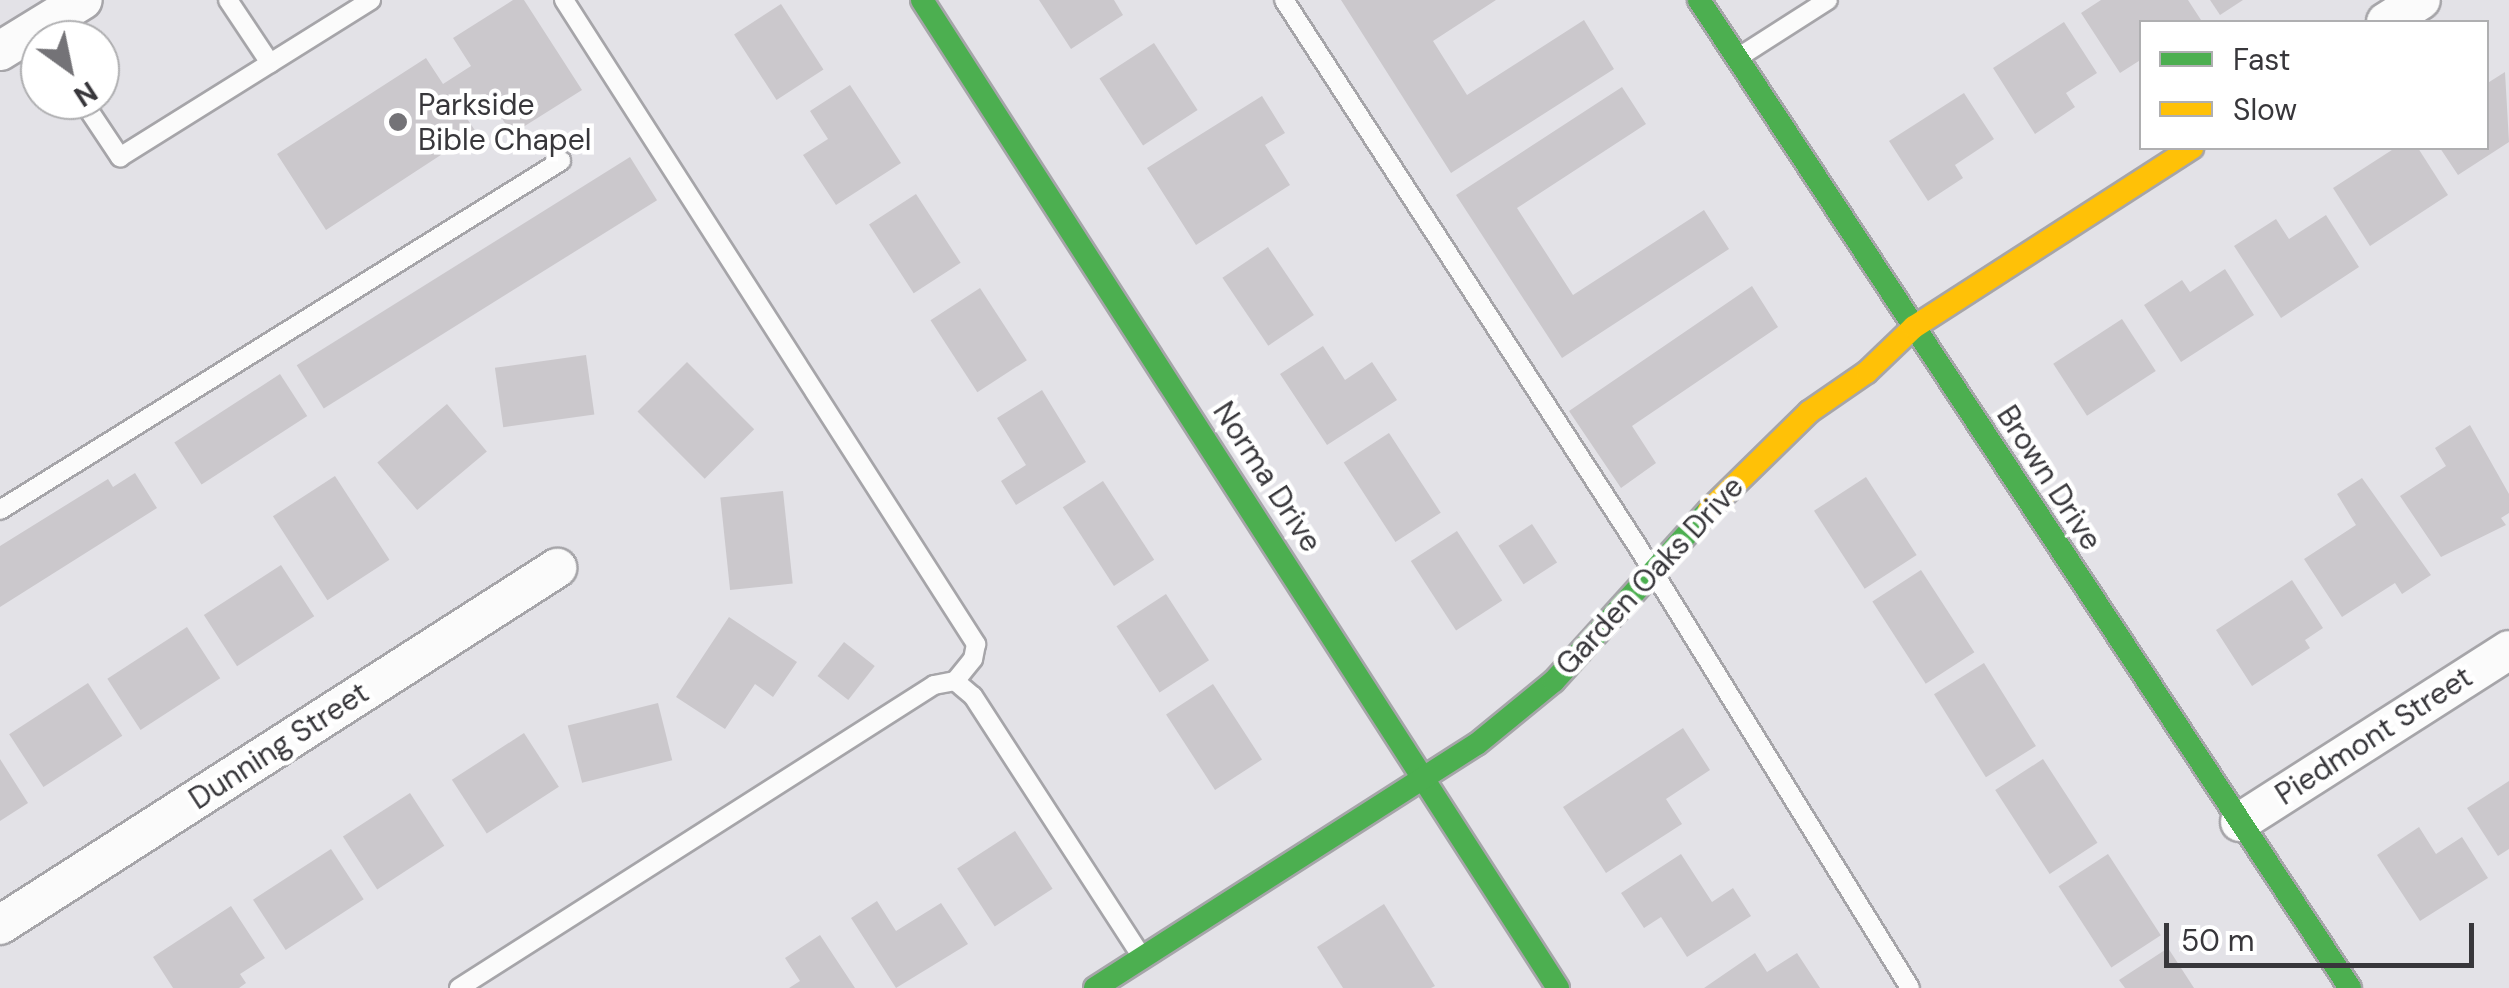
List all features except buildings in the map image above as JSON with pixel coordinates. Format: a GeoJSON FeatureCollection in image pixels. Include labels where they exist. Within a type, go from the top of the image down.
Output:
{"type":"FeatureCollection","features":[{"type":"Feature","properties":{"kind":"street"},"geometry":{"type":"LineString","coordinates":[[57,20],[83,0]]}},
{"type":"Feature","properties":{"kind":"street","name":"Norma Drive"},"geometry":{"type":"LineString","coordinates":[[922,0],[1558,988]]}},
{"type":"Feature","properties":{"kind":"street","name":"Brown Drive"},"geometry":{"type":"LineString","coordinates":[[1699,0],[2350,988]]}},
{"type":"Feature","properties":{"kind":"street"},"geometry":{"type":"LineString","coordinates":[[2389,20],[2421,0]]}},
{"type":"Feature","properties":{"kind":"street","name":"Garden Oaks Drive"},"geometry":{"type":"LineString","coordinates":[[1095,988],[1424,778],[1554,681],[1730,486],[1914,327],[2189,150]]}},
{"type":"Feature","properties":{"kind":"street","name":"Dunning Street"},"geometry":{"type":"LineString","coordinates":[[0,925],[557,568]]}},
{"type":"Feature","properties":{"kind":"street","name":"Piedmont Street"},"geometry":{"type":"LineString","coordinates":[[2240,822],[2509,650]]}},
{"type":"Feature","properties":{"kind":"lane"},"geometry":{"type":"LineString","coordinates":[[228,0],[270,63]]}},
{"type":"Feature","properties":{"kind":"lane"},"geometry":{"type":"LineString","coordinates":[[95,120],[120,157],[371,0]]}},
{"type":"Feature","properties":{"kind":"lane"},"geometry":{"type":"LineString","coordinates":[[459,988],[934,685],[955,680],[973,659],[976,644],[564,0]]}},
{"type":"Feature","properties":{"kind":"lane"},"geometry":{"type":"LineString","coordinates":[[1284,0],[1654,572],[1910,988]]}},
{"type":"Feature","properties":{"kind":"lane"},"geometry":{"type":"LineString","coordinates":[[1737,58],[1828,0]]}},
{"type":"Feature","properties":{"kind":"lane"},"geometry":{"type":"LineString","coordinates":[[0,510],[561,162]]}},
{"type":"Feature","properties":{"kind":"lane"},"geometry":{"type":"LineString","coordinates":[[955,680],[972,696],[1142,958]]}},
{"type":"Feature","properties":{"kind":"traffic: fast"},"geometry":{"type":"LineString","coordinates":[[922,0],[1558,988]]}},
{"type":"Feature","properties":{"kind":"traffic: fast"},"geometry":{"type":"LineString","coordinates":[[1699,0],[2350,988]]}},
{"type":"Feature","properties":{"kind":"traffic: fast"},"geometry":{"type":"LineString","coordinates":[[1095,988],[1477,744],[1554,681],[1709,510]]}},
{"type":"Feature","properties":{"kind":"traffic: slow"},"geometry":{"type":"LineString","coordinates":[[1709,510],[1809,412],[1867,372],[1914,327],[2189,150]]}},
{"type":"Feature","properties":{"kind":"place","name":"Parkside Bible Chapel"},"geometry":{"type":"Point","coordinates":[398,122]}}]}
